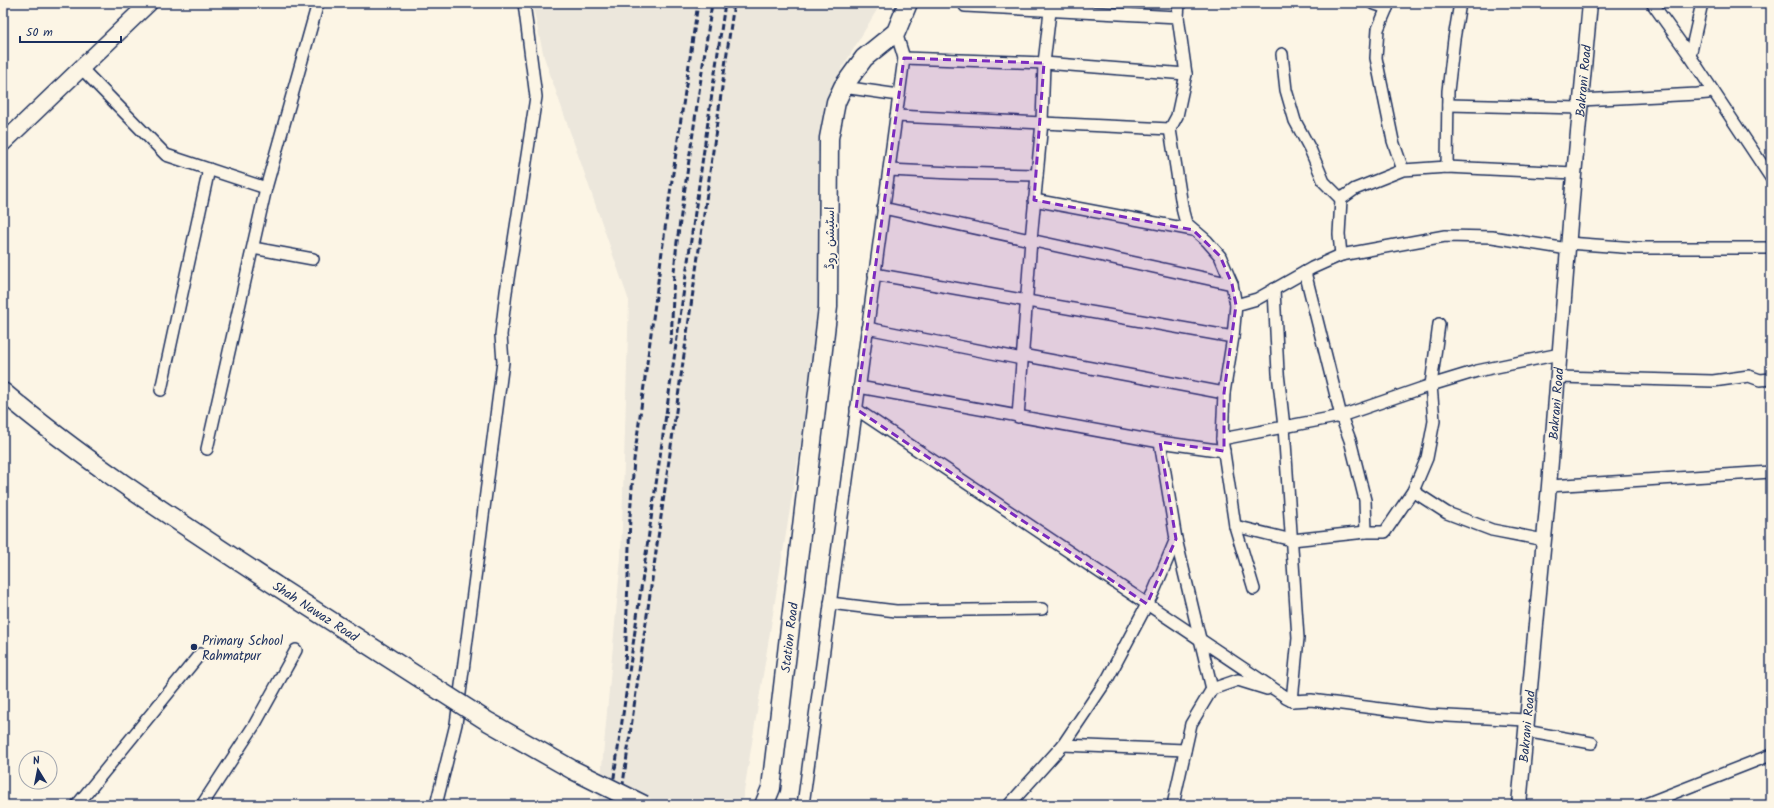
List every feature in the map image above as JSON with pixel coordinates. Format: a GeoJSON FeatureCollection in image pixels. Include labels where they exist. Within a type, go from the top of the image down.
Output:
{"type":"FeatureCollection","features":[{"type":"Feature","properties":{"kind":"main road"},"geometry":{"type":"LineString","coordinates":[[3,143],[149,3]]}},
{"type":"Feature","properties":{"kind":"main road"},"geometry":{"type":"LineString","coordinates":[[896,32],[898,3]]}},
{"type":"Feature","properties":{"kind":"main road","name":"اسٹیشن روڈ"},"geometry":{"type":"LineString","coordinates":[[809,468],[828,307],[829,138],[836,102],[843,87],[864,58],[896,32],[908,3]]}},
{"type":"Feature","properties":{"kind":"main road","name":"Shah Nawaz Road"},"geometry":{"type":"LineString","coordinates":[[3,392],[28,413],[124,486],[278,587],[487,721],[573,770],[644,805]]}},
{"type":"Feature","properties":{"kind":"main road","name":"Station Road"},"geometry":{"type":"LineString","coordinates":[[764,805],[771,788],[809,468]]}},
{"type":"Feature","properties":{"kind":"street"},"geometry":{"type":"LineString","coordinates":[[207,449],[266,188],[318,3]]}},
{"type":"Feature","properties":{"kind":"street"},"geometry":{"type":"LineString","coordinates":[[436,805],[456,724],[503,362],[501,334],[506,292],[536,97],[524,3]]}},
{"type":"Feature","properties":{"kind":"street"},"geometry":{"type":"LineString","coordinates":[[1180,3],[1178,17],[1186,74],[1177,116],[1170,129],[1186,223],[1207,241],[1220,256],[1232,284],[1236,306],[1233,337],[1224,393],[1222,439],[1235,526],[1254,589]]}},
{"type":"Feature","properties":{"kind":"street"},"geometry":{"type":"LineString","coordinates":[[1372,3],[1388,5],[1378,29],[1376,58],[1393,141],[1403,170]]}},
{"type":"Feature","properties":{"kind":"street"},"geometry":{"type":"LineString","coordinates":[[1447,167],[1448,105],[1454,39],[1460,3]]}},
{"type":"Feature","properties":{"kind":"street","name":"Bakrani Road"},"geometry":{"type":"LineString","coordinates":[[1519,805],[1549,486],[1574,173],[1590,3]]}},
{"type":"Feature","properties":{"kind":"street"},"geometry":{"type":"LineString","coordinates":[[1652,3],[1690,56],[1771,178]]}},
{"type":"Feature","properties":{"kind":"street"},"geometry":{"type":"LineString","coordinates":[[1690,56],[1702,3]]}},
{"type":"Feature","properties":{"kind":"street"},"geometry":{"type":"LineString","coordinates":[[965,6],[1051,7],[1178,17]]}},
{"type":"Feature","properties":{"kind":"street"},"geometry":{"type":"LineString","coordinates":[[1018,417],[1034,200],[1042,122],[1044,63],[1051,7]]}},
{"type":"Feature","properties":{"kind":"street"},"geometry":{"type":"LineString","coordinates":[[803,805],[904,58],[896,32]]}},
{"type":"Feature","properties":{"kind":"street"},"geometry":{"type":"LineString","coordinates":[[1282,54],[1286,90],[1295,121],[1310,149],[1324,182],[1341,199]]}},
{"type":"Feature","properties":{"kind":"street"},"geometry":{"type":"LineString","coordinates":[[904,58],[1044,63],[1186,74]]}},
{"type":"Feature","properties":{"kind":"street"},"geometry":{"type":"LineString","coordinates":[[81,68],[166,155],[266,188]]}},
{"type":"Feature","properties":{"kind":"street"},"geometry":{"type":"LineString","coordinates":[[843,87],[899,95]]}},
{"type":"Feature","properties":{"kind":"street"},"geometry":{"type":"LineString","coordinates":[[1448,105],[1581,104],[1708,94],[1713,91]]}},
{"type":"Feature","properties":{"kind":"street"},"geometry":{"type":"LineString","coordinates":[[896,116],[1170,129]]}},
{"type":"Feature","properties":{"kind":"street"},"geometry":{"type":"LineString","coordinates":[[1341,255],[1338,234],[1341,199],[1355,189],[1403,170],[1447,167],[1574,173]]}},
{"type":"Feature","properties":{"kind":"street"},"geometry":{"type":"LineString","coordinates":[[161,390],[209,169]]}},
{"type":"Feature","properties":{"kind":"street"},"geometry":{"type":"LineString","coordinates":[[888,170],[1037,175]]}},
{"type":"Feature","properties":{"kind":"street"},"geometry":{"type":"LineString","coordinates":[[1034,200],[1193,230]]}},
{"type":"Feature","properties":{"kind":"street"},"geometry":{"type":"LineString","coordinates":[[883,208],[1232,284]]}},
{"type":"Feature","properties":{"kind":"street"},"geometry":{"type":"LineString","coordinates":[[1236,306],[1257,299],[1305,272],[1341,255],[1445,236],[1492,237],[1568,246],[1636,248],[1771,248]]}},
{"type":"Feature","properties":{"kind":"street"},"geometry":{"type":"LineString","coordinates":[[253,248],[313,259]]}},
{"type":"Feature","properties":{"kind":"street"},"geometry":{"type":"LineString","coordinates":[[1305,272],[1341,416],[1350,440],[1364,500],[1366,532]]}},
{"type":"Feature","properties":{"kind":"street"},"geometry":{"type":"LineString","coordinates":[[874,274],[1233,337]]}},
{"type":"Feature","properties":{"kind":"street"},"geometry":{"type":"LineString","coordinates":[[1274,289],[1278,373],[1284,427],[1298,638],[1292,701]]}},
{"type":"Feature","properties":{"kind":"street"},"geometry":{"type":"LineString","coordinates":[[1235,526],[1292,540],[1366,532],[1385,532],[1413,491],[1427,458],[1434,421],[1431,385],[1439,324]]}},
{"type":"Feature","properties":{"kind":"street"},"geometry":{"type":"LineString","coordinates":[[867,328],[1224,393]]}},
{"type":"Feature","properties":{"kind":"street"},"geometry":{"type":"LineString","coordinates":[[1222,439],[1341,416],[1431,385],[1508,364],[1560,354]]}},
{"type":"Feature","properties":{"kind":"street"},"geometry":{"type":"LineString","coordinates":[[1558,377],[1713,381],[1749,376],[1760,380],[1771,379]]}},
{"type":"Feature","properties":{"kind":"street"},"geometry":{"type":"LineString","coordinates":[[859,388],[1160,442],[1224,451]]}},
{"type":"Feature","properties":{"kind":"street"},"geometry":{"type":"LineString","coordinates":[[856,409],[1292,701]]}},
{"type":"Feature","properties":{"kind":"street"},"geometry":{"type":"LineString","coordinates":[[1160,442],[1176,539],[1212,689]]}},
{"type":"Feature","properties":{"kind":"street"},"geometry":{"type":"LineString","coordinates":[[1549,486],[1771,472]]}},
{"type":"Feature","properties":{"kind":"street"},"geometry":{"type":"LineString","coordinates":[[1413,491],[1446,513],[1492,530],[1544,540]]}},
{"type":"Feature","properties":{"kind":"street"},"geometry":{"type":"LineString","coordinates":[[1009,805],[1063,746],[1108,678],[1147,604],[1176,539]]}},
{"type":"Feature","properties":{"kind":"street"},"geometry":{"type":"LineString","coordinates":[[830,603],[896,611],[1042,609]]}},
{"type":"Feature","properties":{"kind":"street"},"geometry":{"type":"LineString","coordinates":[[202,805],[255,724],[296,650]]}},
{"type":"Feature","properties":{"kind":"street"},"geometry":{"type":"LineString","coordinates":[[77,805],[200,654]]}},
{"type":"Feature","properties":{"kind":"street"},"geometry":{"type":"LineString","coordinates":[[1173,805],[1191,724],[1212,689],[1238,680],[1264,687],[1292,701],[1311,700],[1428,716],[1526,726],[1592,743]]}},
{"type":"Feature","properties":{"kind":"street"},"geometry":{"type":"LineString","coordinates":[[1063,746],[1185,750]]}},
{"type":"Feature","properties":{"kind":"street"},"geometry":{"type":"LineString","coordinates":[[1643,805],[1771,755]]}},
{"type":"Feature","properties":{"kind":"highlighted area"},"geometry":{"type":"Polygon","coordinates":[[[904,58],[1044,63],[1034,200],[1193,230],[1220,256],[1232,284],[1236,305],[1224,393],[1224,451],[1160,442],[1176,539],[1147,604],[856,409],[904,58]]]}},
{"type":"Feature","properties":{"kind":"shaded area"},"geometry":{"type":"Polygon","coordinates":[[[532,3],[881,3],[841,70],[818,155],[822,312],[743,798],[735,805],[597,805],[601,778],[621,558],[629,301],[544,57],[532,3]]]}},
{"type":"Feature","properties":{"kind":"railway"},"geometry":{"type":"LineString","coordinates":[[625,669],[630,516],[634,460],[667,214],[698,3]]}},
{"type":"Feature","properties":{"kind":"railway"},"geometry":{"type":"LineString","coordinates":[[671,344],[674,272],[677,242],[712,3]]}},
{"type":"Feature","properties":{"kind":"railway"},"geometry":{"type":"LineString","coordinates":[[610,805],[725,3]]}},
{"type":"Feature","properties":{"kind":"railway"},"geometry":{"type":"LineString","coordinates":[[620,805],[734,3]]}},
{"type":"Feature","properties":{"kind":"place","name":"Primary School Rahmatpur"},"geometry":{"type":"Point","coordinates":[194,647]}}]}
